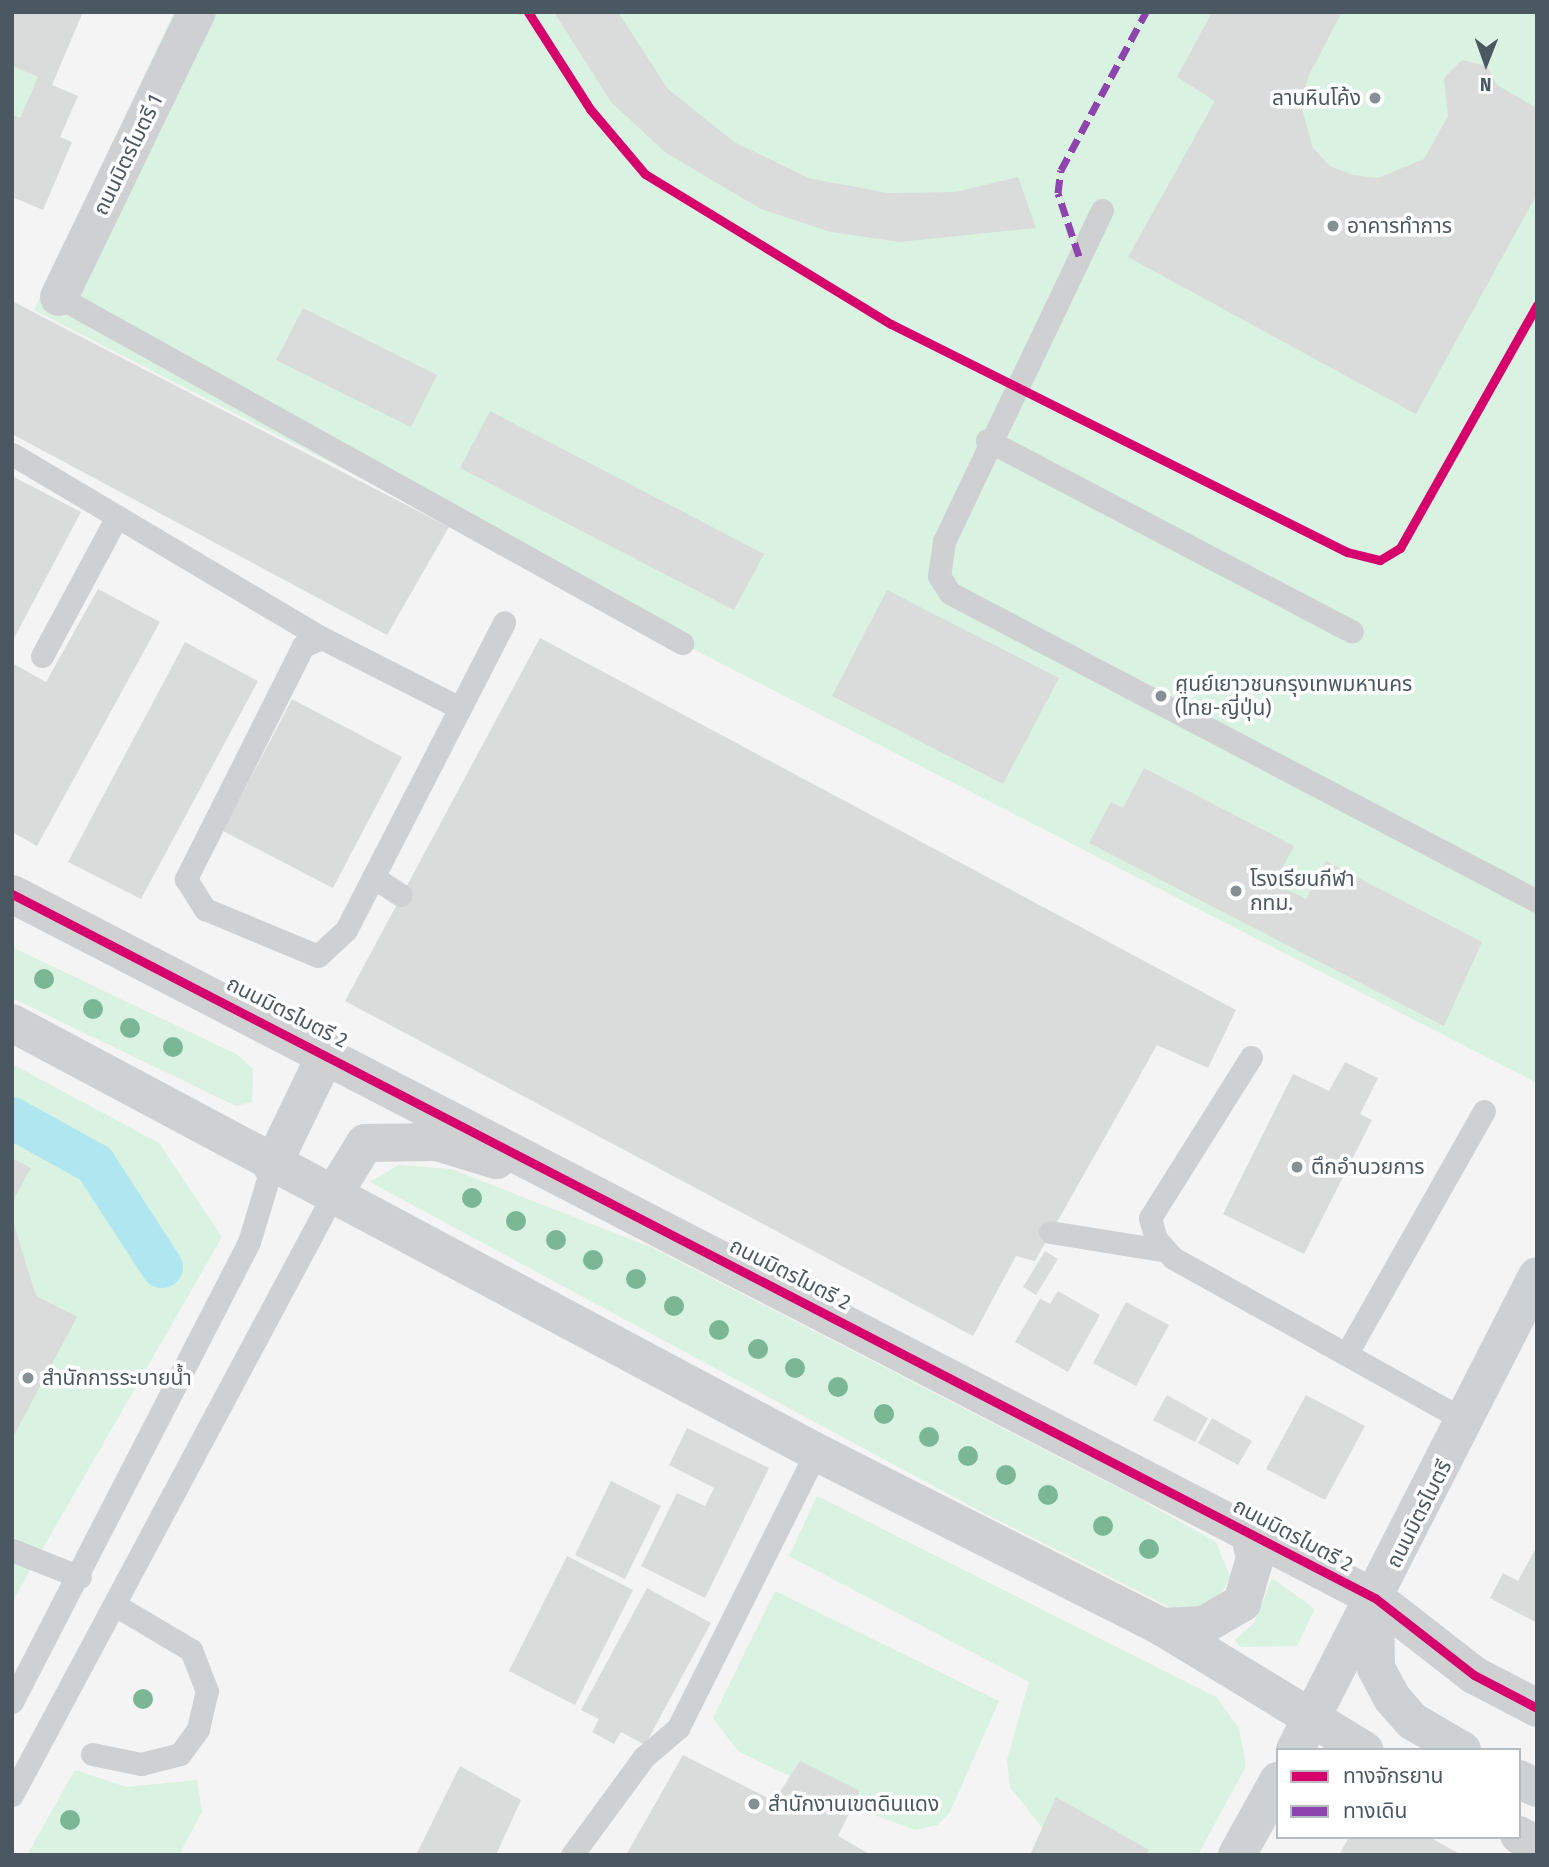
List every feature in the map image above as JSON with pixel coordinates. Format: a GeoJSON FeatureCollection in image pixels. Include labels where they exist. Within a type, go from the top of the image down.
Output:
{"type":"FeatureCollection","features":[{"type":"Feature","properties":{"kind":"street","name":"ถนนมิตรไมตรี 1"},"geometry":{"type":"LineString","coordinates":[[59,297],[197,12]]}},
{"type":"Feature","properties":{"kind":"street","name":"ถนนมิตรไมตรี 2"},"geometry":{"type":"LineString","coordinates":[[12,894],[327,1052],[1376,1598],[1474,1675],[1537,1708]]}},
{"type":"Feature","properties":{"kind":"street"},"geometry":{"type":"LineString","coordinates":[[12,1023],[272,1166],[333,1195],[816,1452],[1162,1626],[1304,1735],[1356,1748]]}},
{"type":"Feature","properties":{"kind":"street"},"geometry":{"type":"LineString","coordinates":[[272,1166],[327,1052]]}},
{"type":"Feature","properties":{"kind":"street"},"geometry":{"type":"LineString","coordinates":[[333,1195],[365,1143],[437,1142],[575,1183]]}},
{"type":"Feature","properties":{"kind":"street","name":"ถนนมิตรไมตรี"},"geometry":{"type":"LineString","coordinates":[[1304,1735],[1466,1421],[1537,1276]]}},
{"type":"Feature","properties":{"kind":"street"},"geometry":{"type":"LineString","coordinates":[[1162,1626],[1204,1625],[1242,1603],[1255,1558],[1248,1531]]}},
{"type":"Feature","properties":{"kind":"street"},"geometry":{"type":"LineString","coordinates":[[1376,1598],[1376,1668],[1392,1698],[1412,1721],[1459,1748]]}},
{"type":"Feature","properties":{"kind":"street"},"geometry":{"type":"LineString","coordinates":[[1521,1780],[1537,1788]]}},
{"type":"Feature","properties":{"kind":"street"},"geometry":{"type":"LineString","coordinates":[[1237,1855],[1276,1785]]}},
{"type":"Feature","properties":{"kind":"lane"},"geometry":{"type":"LineString","coordinates":[[1102,210],[987,440],[944,541],[939,576],[950,593],[1537,901]]}},
{"type":"Feature","properties":{"kind":"lane"},"geometry":{"type":"LineString","coordinates":[[59,297],[682,643]]}},
{"type":"Feature","properties":{"kind":"lane"},"geometry":{"type":"LineString","coordinates":[[987,440],[1352,632]]}},
{"type":"Feature","properties":{"kind":"lane"},"geometry":{"type":"LineString","coordinates":[[12,454],[322,638],[460,708]]}},
{"type":"Feature","properties":{"kind":"lane"},"geometry":{"type":"LineString","coordinates":[[42,656],[117,517]]}},
{"type":"Feature","properties":{"kind":"lane"},"geometry":{"type":"LineString","coordinates":[[322,638],[303,646],[186,879],[205,909],[318,956],[346,930],[504,622]]}},
{"type":"Feature","properties":{"kind":"lane"},"geometry":{"type":"LineString","coordinates":[[373,877],[401,895]]}},
{"type":"Feature","properties":{"kind":"lane"},"geometry":{"type":"LineString","coordinates":[[1163,1250],[1150,1218],[1251,1057]]}},
{"type":"Feature","properties":{"kind":"lane"},"geometry":{"type":"LineString","coordinates":[[1347,1353],[1484,1111]]}},
{"type":"Feature","properties":{"kind":"lane"},"geometry":{"type":"LineString","coordinates":[[12,1702],[80,1577],[249,1242],[272,1166]]}},
{"type":"Feature","properties":{"kind":"lane"},"geometry":{"type":"LineString","coordinates":[[12,1795],[333,1195]]}},
{"type":"Feature","properties":{"kind":"lane"},"geometry":{"type":"LineString","coordinates":[[1050,1232],[1163,1250],[1466,1421]]}},
{"type":"Feature","properties":{"kind":"lane"},"geometry":{"type":"LineString","coordinates":[[572,1855],[644,1757],[678,1728],[816,1452]]}},
{"type":"Feature","properties":{"kind":"lane"},"geometry":{"type":"LineString","coordinates":[[12,1550],[80,1577]]}},
{"type":"Feature","properties":{"kind":"lane"},"geometry":{"type":"LineString","coordinates":[[92,1754],[141,1764],[180,1754],[198,1729],[207,1691],[191,1650],[115,1605]]}},
{"type":"Feature","properties":{"kind":"green space","name":"ศูนย์เยาวชนกรุงเทพมหานคร (ไทย-ญี่ปุ่น)"},"geometry":{"type":"Polygon","coordinates":[[[174,12],[1537,12],[1537,1083],[34,310],[174,12]]]}},
{"type":"Feature","properties":{"kind":"green space"},"geometry":{"type":"Polygon","coordinates":[[[12,66],[38,77],[20,118],[12,114],[12,66]]]}},
{"type":"Feature","properties":{"kind":"green space"},"geometry":{"type":"Polygon","coordinates":[[[12,947],[238,1055],[253,1069],[252,1102],[236,1106],[12,998],[12,947]]]}},
{"type":"Feature","properties":{"kind":"green space"},"geometry":{"type":"Polygon","coordinates":[[[12,1064],[159,1143],[222,1237],[12,1602],[12,1064]]]}},
{"type":"Feature","properties":{"kind":"green space"},"geometry":{"type":"Polygon","coordinates":[[[399,1165],[451,1169],[653,1248],[1136,1497],[1216,1542],[1230,1577],[1223,1591],[1207,1606],[1173,1609],[978,1510],[370,1182],[399,1165]]]}},
{"type":"Feature","properties":{"kind":"green space"},"geometry":{"type":"Polygon","coordinates":[[[817,1496],[1216,1697],[1239,1728],[1246,1766],[1198,1855],[1064,1855],[1010,1787],[1007,1760],[1029,1682],[789,1556],[817,1496]]]}},
{"type":"Feature","properties":{"kind":"green space"},"geometry":{"type":"Polygon","coordinates":[[[1272,1578],[1315,1609],[1297,1646],[1240,1647],[1235,1640],[1254,1623],[1272,1578]]]}},
{"type":"Feature","properties":{"kind":"green space"},"geometry":{"type":"Polygon","coordinates":[[[775,1591],[999,1701],[950,1812],[938,1825],[915,1830],[853,1807],[738,1751],[713,1718],[775,1591]]]}},
{"type":"Feature","properties":{"kind":"green space"},"geometry":{"type":"Polygon","coordinates":[[[75,1770],[126,1787],[197,1780],[202,1812],[179,1855],[27,1855],[75,1770]]]}},
{"type":"Feature","properties":{"kind":"building"},"geometry":{"type":"Polygon","coordinates":[[[12,12],[83,12],[52,85],[78,96],[60,137],[72,142],[43,210],[12,197],[12,114],[20,118],[38,77],[12,66],[12,12]]]}},
{"type":"Feature","properties":{"kind":"building"},"geometry":{"type":"Polygon","coordinates":[[[554,12],[618,12],[668,89],[734,142],[808,178],[888,193],[955,192],[1018,177],[1036,228],[900,242],[831,232],[761,209],[666,153],[611,102],[554,12]]]}},
{"type":"Feature","properties":{"kind":"building","name":"อาคารทำการ"},"geometry":{"type":"Polygon","coordinates":[[[1212,12],[1342,12],[1308,77],[1301,105],[1313,148],[1330,166],[1353,175],[1378,178],[1424,159],[1448,116],[1444,78],[1462,60],[1487,66],[1497,85],[1537,108],[1537,194],[1416,414],[1128,257],[1215,101],[1177,77],[1212,12]]]}},
{"type":"Feature","properties":{"kind":"building"},"geometry":{"type":"Polygon","coordinates":[[[12,301],[449,527],[387,635],[12,434],[12,301]]]}},
{"type":"Feature","properties":{"kind":"building"},"geometry":{"type":"Polygon","coordinates":[[[303,308],[437,375],[411,427],[276,360],[303,308]]]}},
{"type":"Feature","properties":{"kind":"building"},"geometry":{"type":"Polygon","coordinates":[[[490,411],[764,554],[734,610],[460,468],[490,411]]]}},
{"type":"Feature","properties":{"kind":"building"},"geometry":{"type":"Polygon","coordinates":[[[12,476],[81,512],[12,642],[12,476]]]}},
{"type":"Feature","properties":{"kind":"building"},"geometry":{"type":"Polygon","coordinates":[[[98,589],[160,622],[37,846],[12,832],[12,663],[46,682],[98,589]]]}},
{"type":"Feature","properties":{"kind":"building"},"geometry":{"type":"Polygon","coordinates":[[[887,590],[1059,678],[1003,784],[832,696],[887,590]]]}},
{"type":"Feature","properties":{"kind":"building"},"geometry":{"type":"Polygon","coordinates":[[[540,638],[1236,1010],[1208,1068],[1157,1045],[1035,1261],[1016,1256],[973,1336],[345,1001],[540,638]]]}},
{"type":"Feature","properties":{"kind":"building"},"geometry":{"type":"Polygon","coordinates":[[[185,642],[258,681],[141,899],[68,862],[185,642]]]}},
{"type":"Feature","properties":{"kind":"building"},"geometry":{"type":"Polygon","coordinates":[[[292,699],[402,757],[333,888],[223,831],[292,699]]]}},
{"type":"Feature","properties":{"kind":"building","name":"โรงเรียนกีฬา กทม."},"geometry":{"type":"Polygon","coordinates":[[[1144,768],[1294,846],[1274,883],[1306,899],[1326,861],[1482,942],[1444,1026],[1089,843],[1111,802],[1123,808],[1144,768]]]}},
{"type":"Feature","properties":{"kind":"building","name":"ตึกอำนวยการ"},"geometry":{"type":"Polygon","coordinates":[[[1345,1062],[1378,1078],[1360,1114],[1372,1120],[1304,1254],[1223,1214],[1293,1074],[1329,1091],[1345,1062]]]}},
{"type":"Feature","properties":{"kind":"building"},"geometry":{"type":"Polygon","coordinates":[[[12,1158],[31,1168],[12,1202],[12,1158]]]}},
{"type":"Feature","properties":{"kind":"building","name":"สำนักการระบายน้ำ"},"geometry":{"type":"Polygon","coordinates":[[[12,1218],[36,1296],[77,1317],[12,1439],[12,1218]]]}},
{"type":"Feature","properties":{"kind":"building"},"geometry":{"type":"Polygon","coordinates":[[[1045,1251],[1058,1259],[1036,1295],[1023,1287],[1045,1251]]]}},
{"type":"Feature","properties":{"kind":"building"},"geometry":{"type":"Polygon","coordinates":[[[1058,1291],[1100,1315],[1068,1372],[1015,1342],[1040,1299],[1050,1304],[1058,1291]]]}},
{"type":"Feature","properties":{"kind":"building"},"geometry":{"type":"Polygon","coordinates":[[[1126,1302],[1169,1325],[1136,1386],[1093,1363],[1126,1302]]]}},
{"type":"Feature","properties":{"kind":"building"},"geometry":{"type":"Polygon","coordinates":[[[1167,1395],[1208,1418],[1195,1442],[1153,1420],[1167,1395]]]}},
{"type":"Feature","properties":{"kind":"building"},"geometry":{"type":"Polygon","coordinates":[[[1306,1395],[1365,1426],[1325,1500],[1266,1469],[1306,1395]]]}},
{"type":"Feature","properties":{"kind":"building"},"geometry":{"type":"Polygon","coordinates":[[[1212,1418],[1252,1441],[1238,1465],[1198,1443],[1212,1418]]]}},
{"type":"Feature","properties":{"kind":"building"},"geometry":{"type":"Polygon","coordinates":[[[687,1428],[769,1468],[705,1598],[641,1566],[677,1493],[705,1506],[714,1488],[669,1465],[687,1428]]]}},
{"type":"Feature","properties":{"kind":"building"},"geometry":{"type":"Polygon","coordinates":[[[611,1481],[661,1506],[625,1579],[575,1555],[611,1481]]]}},
{"type":"Feature","properties":{"kind":"building"},"geometry":{"type":"Polygon","coordinates":[[[1537,1546],[1537,1623],[1490,1598],[1503,1573],[1518,1581],[1537,1546]]]}},
{"type":"Feature","properties":{"kind":"building"},"geometry":{"type":"Polygon","coordinates":[[[567,1556],[633,1590],[575,1705],[509,1671],[567,1556]]]}},
{"type":"Feature","properties":{"kind":"building"},"geometry":{"type":"Polygon","coordinates":[[[647,1588],[711,1623],[645,1745],[621,1732],[614,1744],[592,1732],[599,1719],[581,1710],[647,1588]]]}},
{"type":"Feature","properties":{"kind":"building","name":"สำนักงานเขตดินแดง"},"geometry":{"type":"Polygon","coordinates":[[[683,1755],[774,1801],[800,1761],[860,1791],[838,1836],[871,1855],[626,1855],[683,1755]]]}},
{"type":"Feature","properties":{"kind":"building"},"geometry":{"type":"Polygon","coordinates":[[[460,1766],[521,1800],[496,1855],[416,1855],[460,1766]]]}},
{"type":"Feature","properties":{"kind":"building"},"geometry":{"type":"Polygon","coordinates":[[[1056,1797],[1149,1850],[1146,1855],[1030,1855],[1056,1797]]]}},
{"type":"Feature","properties":{"kind":"building"},"geometry":{"type":"Polygon","coordinates":[[[1348,1839],[1433,1839],[1462,1855],[1339,1855],[1348,1839]]]}},
{"type":"Feature","properties":{"kind":"waterway"},"geometry":{"type":"LineString","coordinates":[[12,1118],[95,1164],[162,1267]]}},
{"type":"Feature","properties":{"kind":"marked path"},"geometry":{"type":"LineString","coordinates":[[1079,256],[1058,193],[1061,170],[1146,12]]}},
{"type":"Feature","properties":{"kind":"cycle path"},"geometry":{"type":"LineString","coordinates":[[528,12],[590,109],[645,174],[891,324],[1347,552],[1380,560],[1400,548],[1537,305]]}},
{"type":"Feature","properties":{"kind":"cycle path"},"geometry":{"type":"LineString","coordinates":[[12,894],[1375,1598],[1474,1675],[1537,1708]]}},
{"type":"Feature","properties":{"kind":"place","name":"ลานหินโค้ง"},"geometry":{"type":"Point","coordinates":[1375,98]}},
{"type":"Feature","properties":{"kind":"place","name":"อาคารทำการ"},"geometry":{"type":"Point","coordinates":[1333,226]}},
{"type":"Feature","properties":{"kind":"place","name":"ศูนย์เยาวชนกรุงเทพมหานคร (ไทย-ญี่ปุ่น)"},"geometry":{"type":"Point","coordinates":[1161,696]}},
{"type":"Feature","properties":{"kind":"place","name":"โรงเรียนกีฬา กทม."},"geometry":{"type":"Point","coordinates":[1236,891]}},
{"type":"Feature","properties":{"kind":"place","name":"ตึกอำนวยการ"},"geometry":{"type":"Point","coordinates":[1297,1167]}},
{"type":"Feature","properties":{"kind":"place","name":"สำนักการระบายน้ำ"},"geometry":{"type":"Point","coordinates":[28,1378]}},
{"type":"Feature","properties":{"kind":"place","name":"สำนักงานเขตดินแดง"},"geometry":{"type":"Point","coordinates":[754,1804]}}]}
